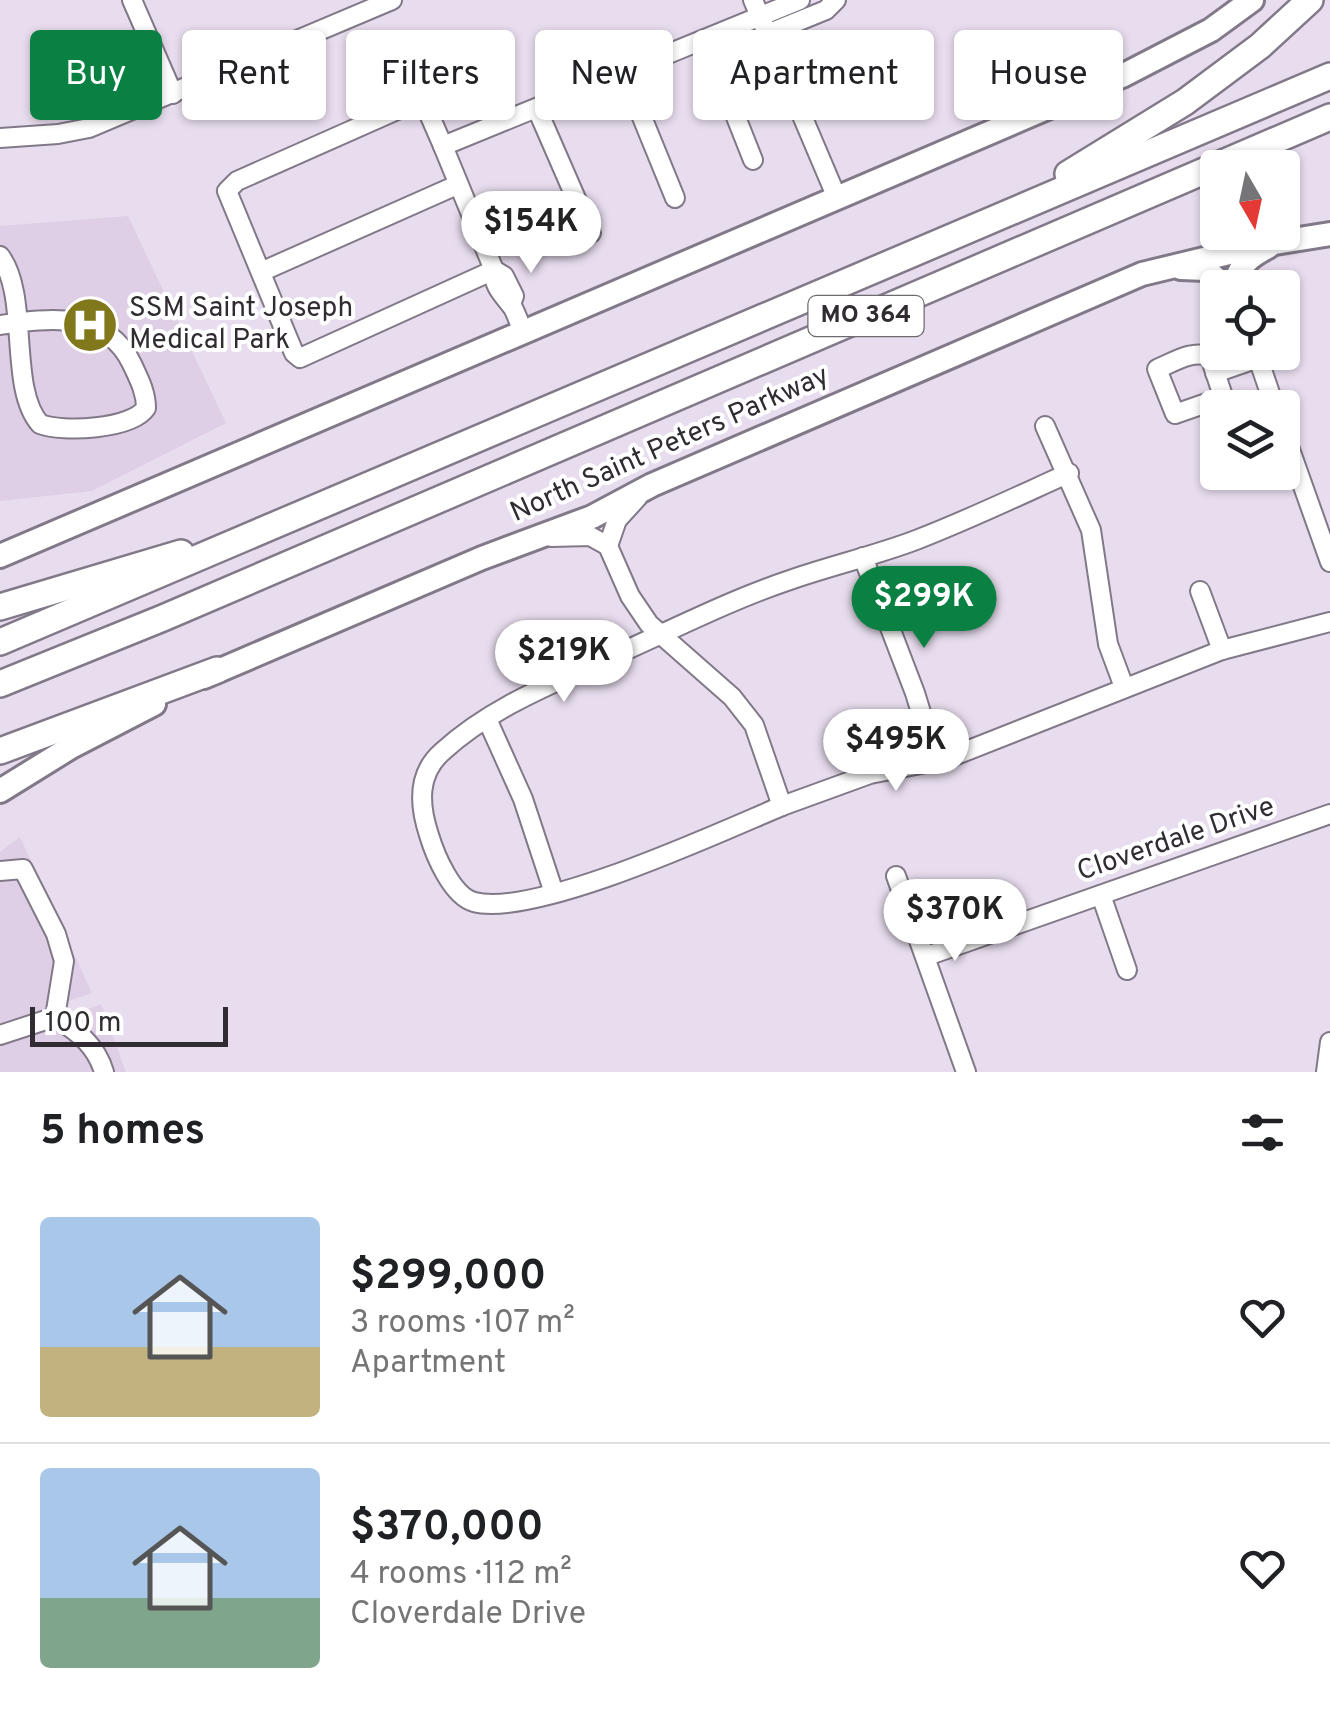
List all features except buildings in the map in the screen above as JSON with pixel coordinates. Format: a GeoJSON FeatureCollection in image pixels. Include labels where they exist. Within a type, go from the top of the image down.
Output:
{"type":"FeatureCollection","features":[{"type":"Feature","properties":{"kind":"highway"},"geometry":{"type":"LineString","coordinates":[[1016,209],[1186,102],[1260,46],[1310,0]]}},
{"type":"Feature","properties":{"kind":"highway","name":"MO 364"},"geometry":{"type":"LineString","coordinates":[[0,642],[1330,76]]}},
{"type":"Feature","properties":{"kind":"highway","name":"MO 364"},"geometry":{"type":"LineString","coordinates":[[0,684],[1330,117]]}},
{"type":"Feature","properties":{"kind":"highway"},"geometry":{"type":"LineString","coordinates":[[0,607],[136,565],[259,534]]}},
{"type":"Feature","properties":{"kind":"highway"},"geometry":{"type":"LineString","coordinates":[[0,751],[217,670]]}},
{"type":"Feature","properties":{"kind":"main road"},"geometry":{"type":"LineString","coordinates":[[0,556],[1153,62],[1211,30],[1252,0]]}},
{"type":"Feature","properties":{"kind":"main road","name":"North Saint Peters Parkway"},"geometry":{"type":"LineString","coordinates":[[1300,238],[1330,234]]}},
{"type":"Feature","properties":{"kind":"main road","name":"North Saint Peters Parkway"},"geometry":{"type":"LineString","coordinates":[[0,790],[71,747],[217,670],[482,558],[541,538],[750,442],[1142,274],[1243,250]]}},
{"type":"Feature","properties":{"kind":"main road"},"geometry":{"type":"LineString","coordinates":[[1238,270],[1264,250]]}},
{"type":"Feature","properties":{"kind":"main road"},"geometry":{"type":"LineString","coordinates":[[1172,267],[1206,270]]}},
{"type":"Feature","properties":{"kind":"street"},"geometry":{"type":"LineString","coordinates":[[132,0],[173,94]]}},
{"type":"Feature","properties":{"kind":"street"},"geometry":{"type":"LineString","coordinates":[[0,138],[89,128],[392,0]]}},
{"type":"Feature","properties":{"kind":"street"},"geometry":{"type":"LineString","coordinates":[[727,30],[800,0]]}},
{"type":"Feature","properties":{"kind":"street"},"geometry":{"type":"LineString","coordinates":[[760,17],[826,10],[836,0]]}},
{"type":"Feature","properties":{"kind":"street"},"geometry":{"type":"LineString","coordinates":[[760,17],[837,198]]}},
{"type":"Feature","properties":{"kind":"street"},"geometry":{"type":"LineString","coordinates":[[494,270],[300,358],[294,353],[227,191],[232,185],[413,103],[426,107],[494,270],[494,279],[504,300],[512,305],[524,333]]}},
{"type":"Feature","properties":{"kind":"street"},"geometry":{"type":"LineString","coordinates":[[443,146],[535,110]]}},
{"type":"Feature","properties":{"kind":"street"},"geometry":{"type":"LineString","coordinates":[[542,120],[591,233]]}},
{"type":"Feature","properties":{"kind":"street"},"geometry":{"type":"LineString","coordinates":[[644,120],[676,198]]}},
{"type":"Feature","properties":{"kind":"street"},"geometry":{"type":"LineString","coordinates":[[737,120],[753,160]]}},
{"type":"Feature","properties":{"kind":"street"},"geometry":{"type":"LineString","coordinates":[[263,271],[457,185]]}},
{"type":"Feature","properties":{"kind":"street"},"geometry":{"type":"LineString","coordinates":[[0,256],[9,274],[8,324],[28,404],[40,424],[68,430],[140,417],[146,408],[144,388],[128,355],[116,340],[96,326],[73,318],[8,324]]}},
{"type":"Feature","properties":{"kind":"street"},"geometry":{"type":"LineString","coordinates":[[1200,408],[1175,414],[1157,368],[1205,354],[1210,357],[1221,390]]}},
{"type":"Feature","properties":{"kind":"street"},"geometry":{"type":"LineString","coordinates":[[1215,373],[1222,370]]}},
{"type":"Feature","properties":{"kind":"street"},"geometry":{"type":"LineString","coordinates":[[1045,426],[1091,530],[1108,644],[1124,687]]}},
{"type":"Feature","properties":{"kind":"street"},"geometry":{"type":"LineString","coordinates":[[1069,474],[914,541],[783,582],[521,698],[488,719],[439,754],[424,777],[420,799],[432,844],[449,878],[473,902],[499,903],[554,892],[626,870],[870,774],[936,762],[1002,739],[1222,650],[1330,622]]}},
{"type":"Feature","properties":{"kind":"street"},"geometry":{"type":"LineString","coordinates":[[1300,487],[1330,562]]}},
{"type":"Feature","properties":{"kind":"street"},"geometry":{"type":"LineString","coordinates":[[608,546],[617,520],[642,492]]}},
{"type":"Feature","properties":{"kind":"street"},"geometry":{"type":"LineString","coordinates":[[541,538],[590,536],[608,546],[630,596],[649,624],[732,697],[754,724],[782,806]]}},
{"type":"Feature","properties":{"kind":"street"},"geometry":{"type":"LineString","coordinates":[[863,556],[916,693],[936,762]]}},
{"type":"Feature","properties":{"kind":"street"},"geometry":{"type":"LineString","coordinates":[[1200,591],[1222,650]]}},
{"type":"Feature","properties":{"kind":"street"},"geometry":{"type":"LineString","coordinates":[[488,719],[523,800],[554,892]]}},
{"type":"Feature","properties":{"kind":"street","name":"Cloverdale Drive"},"geometry":{"type":"LineString","coordinates":[[927,956],[1330,814]]}},
{"type":"Feature","properties":{"kind":"street"},"geometry":{"type":"LineString","coordinates":[[0,871],[24,868],[56,934],[64,961],[56,1017]]}},
{"type":"Feature","properties":{"kind":"street"},"geometry":{"type":"LineString","coordinates":[[896,876],[966,1072]]}},
{"type":"Feature","properties":{"kind":"street"},"geometry":{"type":"LineString","coordinates":[[1100,896],[1128,970]]}},
{"type":"Feature","properties":{"kind":"street"},"geometry":{"type":"LineString","coordinates":[[0,1035],[56,1017]]}},
{"type":"Feature","properties":{"kind":"street"},"geometry":{"type":"LineString","coordinates":[[56,1017],[82,1034],[100,1057],[104,1072]]}},
{"type":"Feature","properties":{"kind":"street"},"geometry":{"type":"LineString","coordinates":[[1326,1072],[1330,1042]]}},
{"type":"Feature","properties":{"kind":"shaded area","name":"SSM Saint Joseph Medical Park"},"geometry":{"type":"Polygon","coordinates":[[[128,216],[226,423],[92,491],[0,501],[0,226],[128,216]]]}},
{"type":"Feature","properties":{"kind":"shaded area"},"geometry":{"type":"Polygon","coordinates":[[[20,837],[92,993],[0,1024],[0,852],[20,837]]]}},
{"type":"Feature","properties":{"kind":"shaded area"},"geometry":{"type":"Polygon","coordinates":[[[101,1004],[126,1072],[0,1072],[0,1042],[101,1004]]]}},
{"type":"Feature","properties":{"kind":"place","name":"SSM Saint Joseph Medical Park"},"geometry":{"type":"Point","coordinates":[90,325]}}]}
